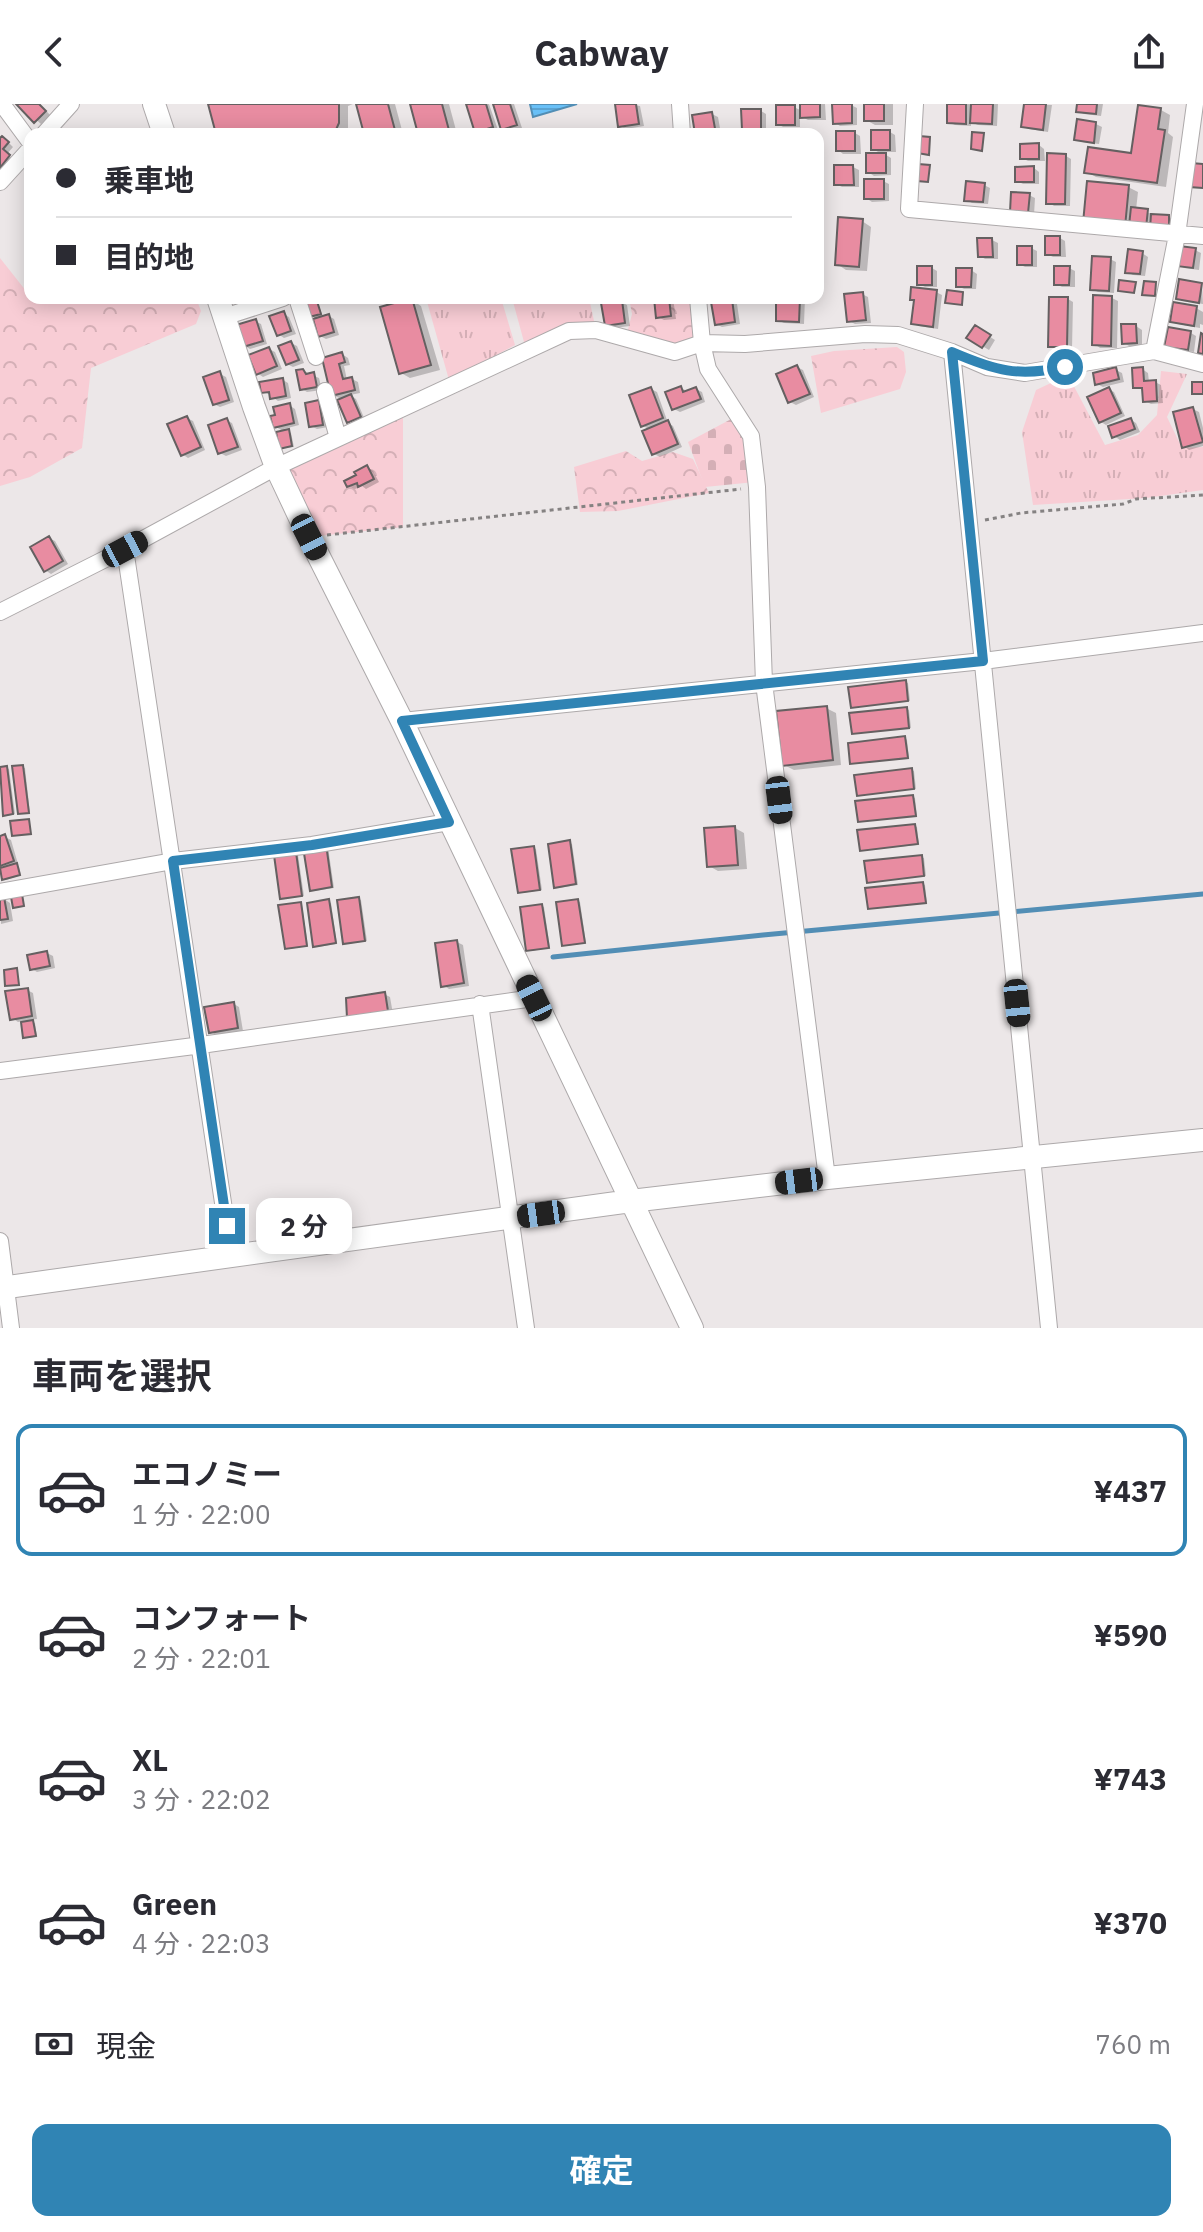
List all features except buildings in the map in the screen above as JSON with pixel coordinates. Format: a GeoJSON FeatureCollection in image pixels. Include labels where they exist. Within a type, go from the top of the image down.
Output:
{"type":"FeatureCollection","features":[{"type":"Feature","properties":{"kind":"street"},"geometry":{"type":"LineString","coordinates":[[2,104],[24,134]]}},
{"type":"Feature","properties":{"kind":"street"},"geometry":{"type":"LineString","coordinates":[[49,128],[71,104]]}},
{"type":"Feature","properties":{"kind":"street"},"geometry":{"type":"LineString","coordinates":[[154,104],[162,128]]}},
{"type":"Feature","properties":{"kind":"street"},"geometry":{"type":"LineString","coordinates":[[680,104],[682,128]]}},
{"type":"Feature","properties":{"kind":"street"},"geometry":{"type":"LineString","coordinates":[[915,104],[909,209],[1203,236]]}},
{"type":"Feature","properties":{"kind":"street"},"geometry":{"type":"LineString","coordinates":[[1154,351],[1177,235],[1195,104]]}},
{"type":"Feature","properties":{"kind":"street"},"geometry":{"type":"LineString","coordinates":[[0,182],[24,156]]}},
{"type":"Feature","properties":{"kind":"street"},"geometry":{"type":"LineString","coordinates":[[246,304],[221,308],[276,467],[402,721],[692,1328]]}},
{"type":"Feature","properties":{"kind":"street"},"geometry":{"type":"LineString","coordinates":[[299,304],[316,357]]}},
{"type":"Feature","properties":{"kind":"street"},"geometry":{"type":"LineString","coordinates":[[699,304],[708,369],[751,436],[757,487],[764,683],[827,1178]]}},
{"type":"Feature","properties":{"kind":"street"},"geometry":{"type":"LineString","coordinates":[[0,612],[276,467],[569,331],[596,330],[675,352],[702,343],[745,344],[865,334],[898,335],[987,367],[1025,373],[1154,351],[1203,364]]}},
{"type":"Feature","properties":{"kind":"street"},"geometry":{"type":"LineString","coordinates":[[952,352],[1049,1328]]}},
{"type":"Feature","properties":{"kind":"street"},"geometry":{"type":"LineString","coordinates":[[325,391],[338,438]]}},
{"type":"Feature","properties":{"kind":"street"},"geometry":{"type":"LineString","coordinates":[[125,549],[231,1256]]}},
{"type":"Feature","properties":{"kind":"street"},"geometry":{"type":"LineString","coordinates":[[402,721],[983,661],[1203,633]]}},
{"type":"Feature","properties":{"kind":"street"},"geometry":{"type":"LineString","coordinates":[[0,892],[173,861],[312,845],[449,822]]}},
{"type":"Feature","properties":{"kind":"street"},"geometry":{"type":"LineString","coordinates":[[0,1071],[534,998]]}},
{"type":"Feature","properties":{"kind":"street"},"geometry":{"type":"LineString","coordinates":[[480,1004],[526,1328]]}},
{"type":"Feature","properties":{"kind":"street"},"geometry":{"type":"LineString","coordinates":[[3,1288],[631,1201],[1203,1140]]}},
{"type":"Feature","properties":{"kind":"street"},"geometry":{"type":"LineString","coordinates":[[0,1241],[3,1288],[11,1328]]}},
{"type":"Feature","properties":{"kind":"path"},"geometry":{"type":"LineString","coordinates":[[309,537],[757,487]]}},
{"type":"Feature","properties":{"kind":"path"},"geometry":{"type":"LineString","coordinates":[[969,522],[1021,513],[1123,504],[1136,499],[1203,495]]}},
{"type":"Feature","properties":{"kind":"green space"},"geometry":{"type":"Polygon","coordinates":[[[0,258],[24,288],[24,304],[198,304],[201,311],[196,324],[91,368],[82,448],[30,477],[0,486],[0,258]]]}},
{"type":"Feature","properties":{"kind":"green space"},"geometry":{"type":"Polygon","coordinates":[[[428,304],[503,304],[515,345],[449,380],[428,304]]]}},
{"type":"Feature","properties":{"kind":"green space"},"geometry":{"type":"Polygon","coordinates":[[[514,304],[590,304],[596,330],[529,350],[514,304]]]}},
{"type":"Feature","properties":{"kind":"green space"},"geometry":{"type":"Polygon","coordinates":[[[630,304],[654,304],[657,318],[671,316],[670,304],[693,304],[697,340],[675,352],[626,337],[632,314],[630,304]]]}},
{"type":"Feature","properties":{"kind":"green space"},"geometry":{"type":"Polygon","coordinates":[[[897,347],[904,352],[906,372],[900,389],[821,413],[811,356],[834,351],[897,347]]]}},
{"type":"Feature","properties":{"kind":"green space"},"geometry":{"type":"Polygon","coordinates":[[[1161,371],[1187,374],[1167,417],[1182,448],[1203,447],[1203,490],[1146,498],[1033,505],[1022,432],[1036,390],[1068,375],[1105,445],[1138,435],[1157,415],[1161,371]]]}},
{"type":"Feature","properties":{"kind":"green space"},"geometry":{"type":"Polygon","coordinates":[[[403,408],[403,527],[309,537],[276,467],[403,408]]]}},
{"type":"Feature","properties":{"kind":"green space"},"geometry":{"type":"Polygon","coordinates":[[[735,417],[751,436],[755,482],[705,487],[688,442],[735,417]]]}},
{"type":"Feature","properties":{"kind":"green space"},"geometry":{"type":"Polygon","coordinates":[[[626,451],[642,461],[673,452],[693,459],[709,493],[618,511],[580,512],[574,467],[626,451]]]}},
{"type":"Feature","properties":{"kind":"water"},"geometry":{"type":"Polygon","coordinates":[[[530,104],[577,104],[533,117],[530,104]]]}},
{"type":"Feature","properties":{"kind":"waterway"},"geometry":{"type":"LineString","coordinates":[[553,957],[1203,894]]}},
{"type":"Feature","properties":{"kind":"route"},"geometry":{"type":"LineString","coordinates":[[227,1226],[173,861],[312,845],[449,822],[402,721],[983,661],[952,352],[987,367],[1025,373],[1065,367]]}}]}
